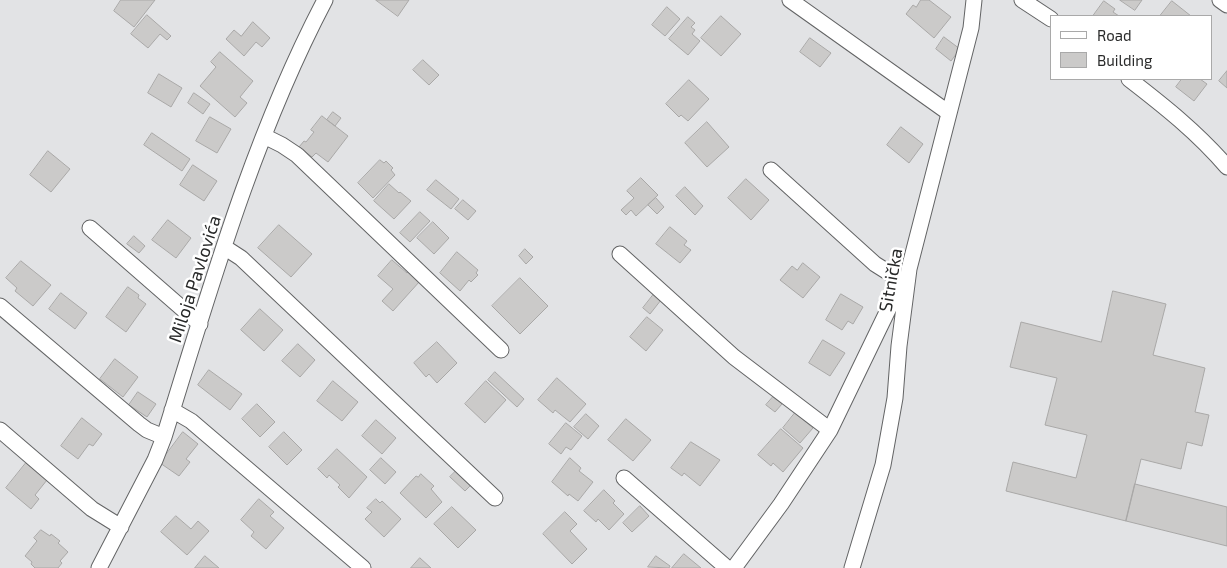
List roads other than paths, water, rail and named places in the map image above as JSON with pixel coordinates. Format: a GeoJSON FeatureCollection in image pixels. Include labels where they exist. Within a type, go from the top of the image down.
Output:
{"type":"FeatureCollection","features":[{"type":"Feature","properties":{"kind":"street","name":"Miloja Pavlovića"},"geometry":{"type":"LineString","coordinates":[[99,568],[155,460],[224,247],[264,136],[306,36],[325,0]]}},
{"type":"Feature","properties":{"kind":"street"},"geometry":{"type":"LineString","coordinates":[[790,0],[950,113]]}},
{"type":"Feature","properties":{"kind":"street","name":"Sitnička"},"geometry":{"type":"LineString","coordinates":[[852,568],[883,465],[895,398],[906,275],[950,113],[971,28],[974,0]]}},
{"type":"Feature","properties":{"kind":"street"},"geometry":{"type":"LineString","coordinates":[[1022,0],[1050,18]]}},
{"type":"Feature","properties":{"kind":"street"},"geometry":{"type":"LineString","coordinates":[[1220,0],[1227,5]]}},
{"type":"Feature","properties":{"kind":"street"},"geometry":{"type":"LineString","coordinates":[[1131,80],[1178,117],[1213,150],[1227,167]]}},
{"type":"Feature","properties":{"kind":"street"},"geometry":{"type":"LineString","coordinates":[[264,136],[297,155],[501,350]]}},
{"type":"Feature","properties":{"kind":"street"},"geometry":{"type":"LineString","coordinates":[[734,568],[781,504],[830,430],[906,275],[875,264],[771,170]]}},
{"type":"Feature","properties":{"kind":"street"},"geometry":{"type":"LineString","coordinates":[[90,228],[200,324]]}},
{"type":"Feature","properties":{"kind":"street"},"geometry":{"type":"LineString","coordinates":[[224,247],[241,258],[495,498]]}},
{"type":"Feature","properties":{"kind":"street"},"geometry":{"type":"LineString","coordinates":[[620,254],[734,357],[830,430]]}},
{"type":"Feature","properties":{"kind":"street"},"geometry":{"type":"LineString","coordinates":[[0,306],[139,424],[147,430],[164,437]]}},
{"type":"Feature","properties":{"kind":"street"},"geometry":{"type":"LineString","coordinates":[[172,410],[192,421],[363,568]]}},
{"type":"Feature","properties":{"kind":"street"},"geometry":{"type":"LineString","coordinates":[[0,430],[92,509],[121,527]]}},
{"type":"Feature","properties":{"kind":"street"},"geometry":{"type":"LineString","coordinates":[[624,478],[727,568]]}}]}
